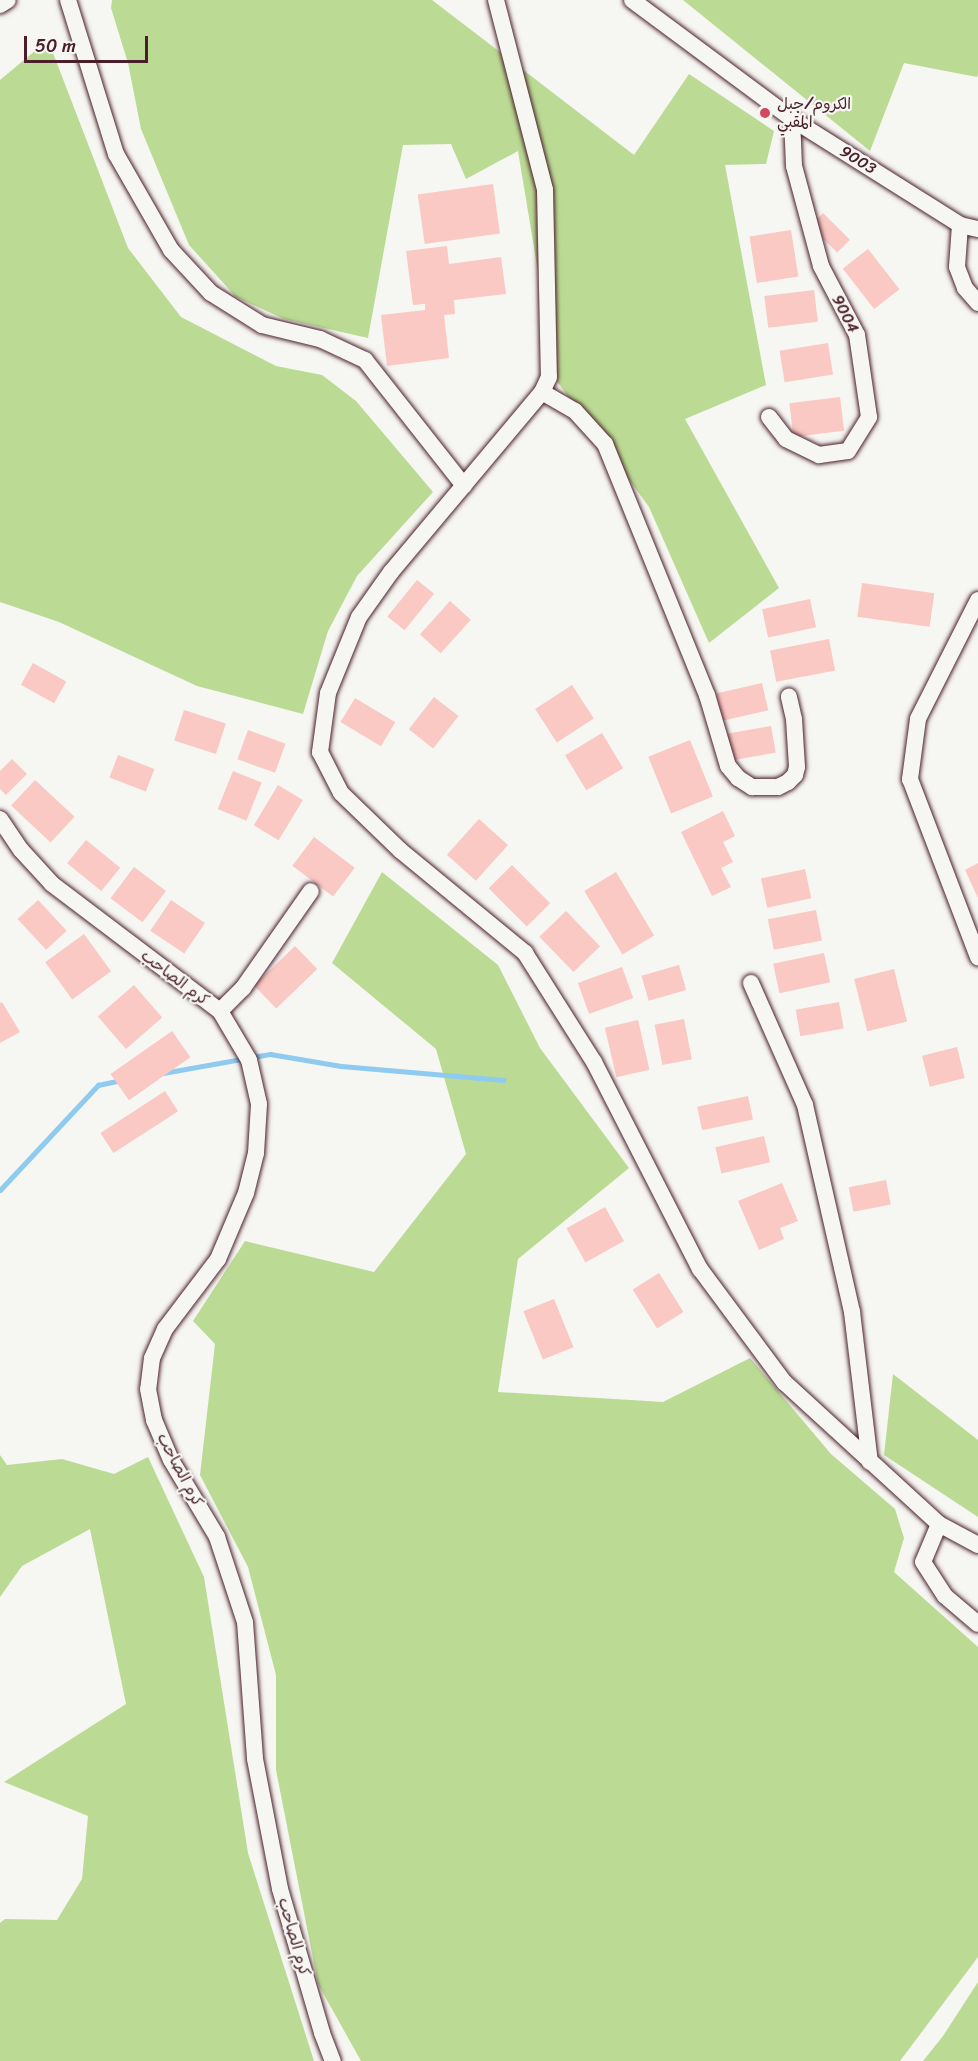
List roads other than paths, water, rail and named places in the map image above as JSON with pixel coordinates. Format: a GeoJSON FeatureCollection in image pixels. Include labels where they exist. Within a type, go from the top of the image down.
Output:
{"type":"FeatureCollection","features":[{"type":"Feature","properties":{"kind":"street"},"geometry":{"type":"LineString","coordinates":[[0,5],[8,0]]}},
{"type":"Feature","properties":{"kind":"street"},"geometry":{"type":"LineString","coordinates":[[68,0],[116,154],[171,250],[211,293],[262,326],[320,339],[365,360],[464,486]]}},
{"type":"Feature","properties":{"kind":"street"},"geometry":{"type":"LineString","coordinates":[[496,0],[545,190],[549,377],[542,392],[391,572],[359,617],[328,693],[320,752],[341,793],[401,851],[525,953],[594,1062],[700,1269],[784,1382],[939,1524],[978,1545]]}},
{"type":"Feature","properties":{"kind":"street","name":"9003"},"geometry":{"type":"LineString","coordinates":[[632,0],[792,119],[960,225],[978,229]]}},
{"type":"Feature","properties":{"kind":"street","name":"9004"},"geometry":{"type":"LineString","coordinates":[[769,417],[786,440],[819,455],[848,451],[869,417],[857,335],[821,266],[797,177],[792,119]]}},
{"type":"Feature","properties":{"kind":"street"},"geometry":{"type":"LineString","coordinates":[[960,225],[957,267],[965,288],[978,303]]}},
{"type":"Feature","properties":{"kind":"street"},"geometry":{"type":"LineString","coordinates":[[542,392],[575,411],[605,444],[707,694],[728,766],[738,778],[752,787],[778,787],[795,775],[797,767],[794,719],[789,697]]}},
{"type":"Feature","properties":{"kind":"street"},"geometry":{"type":"LineString","coordinates":[[978,600],[918,719],[910,779],[978,957]]}},
{"type":"Feature","properties":{"kind":"street","name":"كرم الصاحب"},"geometry":{"type":"LineString","coordinates":[[0,819],[21,850],[52,884],[220,1011],[249,1059],[259,1104],[256,1153],[246,1193],[218,1259],[165,1329],[152,1358],[148,1389],[154,1420],[171,1460],[217,1536],[245,1622],[255,1759],[280,1889],[322,2033],[333,2061]]}},
{"type":"Feature","properties":{"kind":"street"},"geometry":{"type":"LineString","coordinates":[[220,1011],[243,988],[311,891]]}},
{"type":"Feature","properties":{"kind":"street"},"geometry":{"type":"LineString","coordinates":[[751,983],[805,1105],[852,1312],[870,1462]]}},
{"type":"Feature","properties":{"kind":"street"},"geometry":{"type":"LineString","coordinates":[[939,1524],[923,1562],[945,1596],[978,1624]]}},
{"type":"Feature","properties":{"kind":"waterway"},"geometry":{"type":"LineString","coordinates":[[163,1073],[270,1054],[341,1066],[503,1080]]}},
{"type":"Feature","properties":{"kind":"waterway"},"geometry":{"type":"LineString","coordinates":[[0,1190],[98,1085],[121,1080]]}},
{"type":"Feature","properties":{"kind":"place","name":"الكروم/جبل المقبي"},"geometry":{"type":"Point","coordinates":[765,113]}}]}
